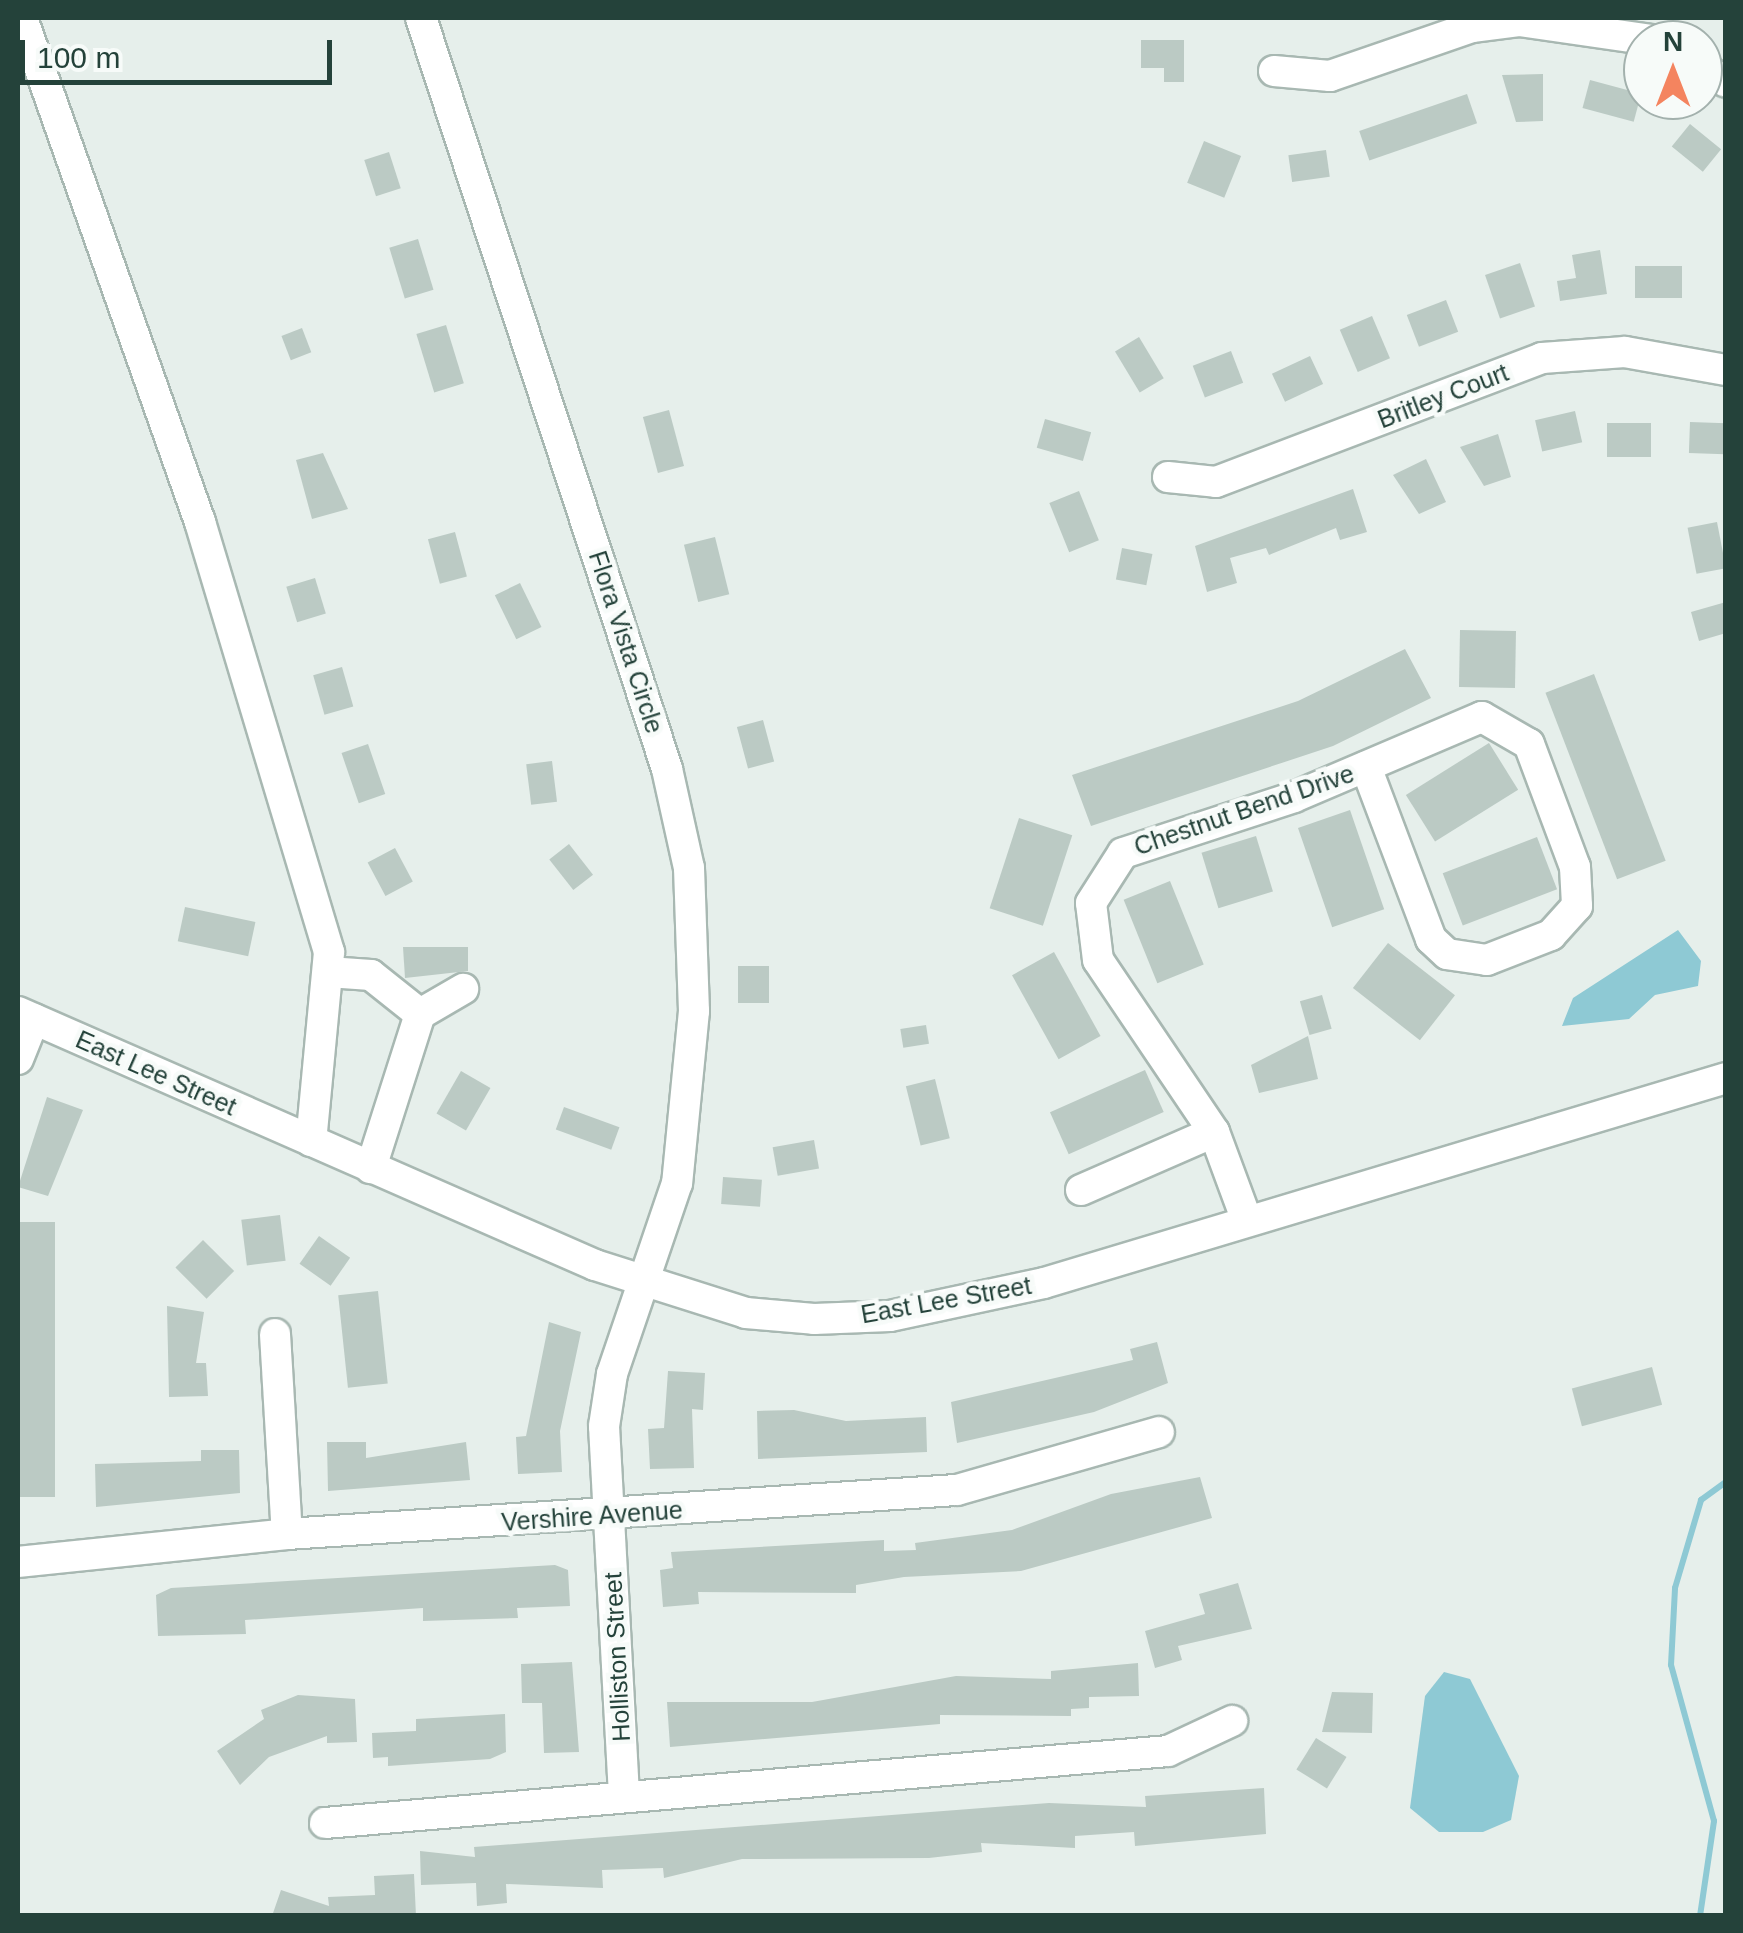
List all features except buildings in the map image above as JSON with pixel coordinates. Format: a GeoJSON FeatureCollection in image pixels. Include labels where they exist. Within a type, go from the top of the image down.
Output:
{"type":"FeatureCollection","features":[{"type":"Feature","properties":{"kind":"street"},"geometry":{"type":"LineString","coordinates":[[22,18],[200,522],[328,972],[312,1142]]}},
{"type":"Feature","properties":{"kind":"street","name":"Flora Vista Circle"},"geometry":{"type":"LineString","coordinates":[[421,18],[667,769],[689,868],[687,1107],[677,1183],[643,1283]]}},
{"type":"Feature","properties":{"kind":"street"},"geometry":{"type":"LineString","coordinates":[[1274,70],[1330,76],[1472,28],[1519,21],[1623,36]]}},
{"type":"Feature","properties":{"kind":"street","name":"Britley Court"},"geometry":{"type":"LineString","coordinates":[[1168,476],[1216,482],[1542,358],[1625,352],[1726,370]]}},
{"type":"Feature","properties":{"kind":"street","name":"Chestnut Bend Drive"},"geometry":{"type":"LineString","coordinates":[[1247,1221],[1214,1132],[1098,960],[1091,903],[1104,874],[1148,838],[1366,766],[1466,718],[1516,729],[1542,770],[1576,868],[1568,922],[1487,960],[1448,954],[1430,939],[1366,766]]}},
{"type":"Feature","properties":{"kind":"street"},"geometry":{"type":"LineString","coordinates":[[328,972],[371,975],[420,1014]]}},
{"type":"Feature","properties":{"kind":"street"},"geometry":{"type":"LineString","coordinates":[[372,1168],[420,1014],[463,990]]}},
{"type":"Feature","properties":{"kind":"street"},"geometry":{"type":"LineString","coordinates":[[18,1059],[26,1016]]}},
{"type":"Feature","properties":{"kind":"street","name":"East Lee Street"},"geometry":{"type":"LineString","coordinates":[[26,1016],[643,1283],[746,1313],[890,1316],[1044,1283],[1726,1078]]}},
{"type":"Feature","properties":{"kind":"street"},"geometry":{"type":"LineString","coordinates":[[1081,1190],[1214,1132]]}},
{"type":"Feature","properties":{"kind":"street","name":"Holliston Street"},"geometry":{"type":"LineString","coordinates":[[624,1796],[609,1516],[608,1402],[643,1283]]}},
{"type":"Feature","properties":{"kind":"street"},"geometry":{"type":"LineString","coordinates":[[274,1334],[287,1534]]}},
{"type":"Feature","properties":{"kind":"street","name":"Vershire Avenue"},"geometry":{"type":"LineString","coordinates":[[18,1562],[287,1534],[609,1516],[958,1490],[1159,1432]]}},
{"type":"Feature","properties":{"kind":"street"},"geometry":{"type":"LineString","coordinates":[[325,1823],[1168,1751],[1232,1721]]}},
{"type":"Feature","properties":{"kind":"water"},"geometry":{"type":"Polygon","coordinates":[[[1678,930],[1701,961],[1698,986],[1655,995],[1629,1019],[1562,1026],[1573,998],[1678,930]]]}},
{"type":"Feature","properties":{"kind":"water"},"geometry":{"type":"Polygon","coordinates":[[[1444,1672],[1470,1679],[1519,1776],[1511,1820],[1483,1832],[1439,1832],[1410,1808],[1425,1696],[1444,1672]]]}},
{"type":"Feature","properties":{"kind":"waterway"},"geometry":{"type":"LineString","coordinates":[[1700,1916],[1714,1821],[1671,1665],[1675,1588],[1701,1500],[1726,1482]]}}]}
